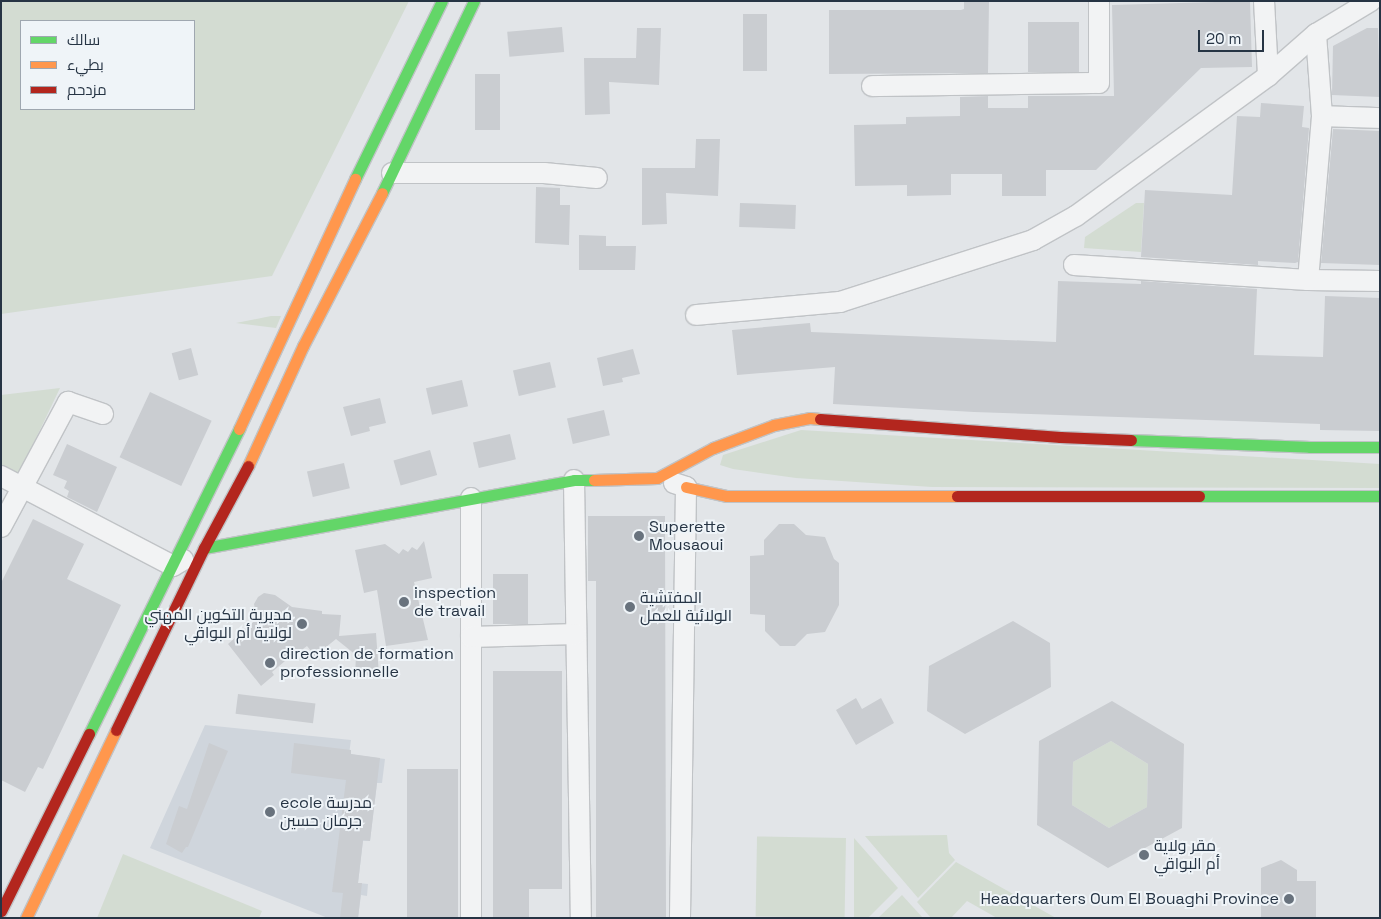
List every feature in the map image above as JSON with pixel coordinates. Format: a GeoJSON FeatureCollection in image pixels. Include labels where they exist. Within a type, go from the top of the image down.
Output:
{"type":"FeatureCollection","features":[{"type":"Feature","properties":{"kind":"main road"},"geometry":{"type":"LineString","coordinates":[[1,911],[173,566],[340,211],[442,1]]}},
{"type":"Feature","properties":{"kind":"main road"},"geometry":{"type":"LineString","coordinates":[[26,918],[204,548],[250,464],[303,346],[392,173],[474,1]]}},
{"type":"Feature","properties":{"kind":"main road"},"geometry":{"type":"LineString","coordinates":[[204,548],[574,480],[657,478],[713,448],[765,428],[810,418],[1060,437],[1380,448]]}},
{"type":"Feature","properties":{"kind":"main road"},"geometry":{"type":"LineString","coordinates":[[686,487],[727,496],[1380,496]]}},
{"type":"Feature","properties":{"kind":"street"},"geometry":{"type":"LineString","coordinates":[[872,86],[1099,83],[1099,1]]}},
{"type":"Feature","properties":{"kind":"street"},"geometry":{"type":"LineString","coordinates":[[1264,1],[1268,76]]}},
{"type":"Feature","properties":{"kind":"street"},"geometry":{"type":"LineString","coordinates":[[696,315],[840,302],[1032,240],[1076,216],[1268,76],[1316,34],[1371,1]]}},
{"type":"Feature","properties":{"kind":"street"},"geometry":{"type":"LineString","coordinates":[[1308,280],[1322,116],[1316,34]]}},
{"type":"Feature","properties":{"kind":"street"},"geometry":{"type":"LineString","coordinates":[[1322,116],[1380,118]]}},
{"type":"Feature","properties":{"kind":"street"},"geometry":{"type":"LineString","coordinates":[[392,173],[544,173],[597,178]]}},
{"type":"Feature","properties":{"kind":"street"},"geometry":{"type":"LineString","coordinates":[[1074,265],[1308,280],[1380,282]]}},
{"type":"Feature","properties":{"kind":"street"},"geometry":{"type":"LineString","coordinates":[[1,527],[68,402],[103,414]]}},
{"type":"Feature","properties":{"kind":"street"},"geometry":{"type":"LineString","coordinates":[[1,476],[173,566],[204,548]]}},
{"type":"Feature","properties":{"kind":"street"},"geometry":{"type":"LineString","coordinates":[[657,478],[686,487],[680,918]]}},
{"type":"Feature","properties":{"kind":"street"},"geometry":{"type":"LineString","coordinates":[[574,480],[582,918]]}},
{"type":"Feature","properties":{"kind":"street"},"geometry":{"type":"LineString","coordinates":[[470,498],[470,918]]}},
{"type":"Feature","properties":{"kind":"street"},"geometry":{"type":"LineString","coordinates":[[471,638],[576,634]]}},
{"type":"Feature","properties":{"kind":"shaded area"},"geometry":{"type":"Polygon","coordinates":[[[1,1],[409,1],[272,276],[1,314],[1,1]]]}},
{"type":"Feature","properties":{"kind":"shaded area"},"geometry":{"type":"Polygon","coordinates":[[[1136,203],[1144,203],[1141,252],[1084,248],[1085,237],[1136,203]]]}},
{"type":"Feature","properties":{"kind":"shaded area"},"geometry":{"type":"Polygon","coordinates":[[[271,316],[281,316],[276,328],[236,323],[271,316]]]}},
{"type":"Feature","properties":{"kind":"shaded area"},"geometry":{"type":"Polygon","coordinates":[[[60,388],[18,476],[1,467],[1,395],[60,388]]]}},
{"type":"Feature","properties":{"kind":"shaded area"},"geometry":{"type":"Polygon","coordinates":[[[801,430],[1380,464],[1380,488],[932,487],[796,478],[733,469],[720,465],[723,455],[801,430]]]}},
{"type":"Feature","properties":{"kind":"shaded area","name":"ecole مدرسة جرمان حسين"},"geometry":{"type":"Polygon","coordinates":[[[205,725],[351,740],[349,754],[385,759],[382,783],[377,783],[370,841],[363,841],[358,883],[368,884],[367,896],[361,895],[358,918],[328,918],[150,848],[205,725]]]}},
{"type":"Feature","properties":{"kind":"shaded area"},"geometry":{"type":"Polygon","coordinates":[[[1111,741],[1148,764],[1147,807],[1109,828],[1072,805],[1073,762],[1111,741]]]}},
{"type":"Feature","properties":{"kind":"shaded area"},"geometry":{"type":"Polygon","coordinates":[[[947,835],[949,853],[955,860],[918,898],[865,836],[947,835]]]}},
{"type":"Feature","properties":{"kind":"shaded area"},"geometry":{"type":"Polygon","coordinates":[[[757,836],[846,838],[845,918],[756,916],[757,836]]]}},
{"type":"Feature","properties":{"kind":"shaded area"},"geometry":{"type":"Polygon","coordinates":[[[854,838],[898,888],[868,918],[854,918],[854,838]]]}},
{"type":"Feature","properties":{"kind":"shaded area"},"geometry":{"type":"Polygon","coordinates":[[[123,854],[262,911],[259,918],[97,918],[123,854]]]}},
{"type":"Feature","properties":{"kind":"shaded area"},"geometry":{"type":"Polygon","coordinates":[[[956,862],[1056,918],[997,918],[967,901],[951,918],[931,918],[917,902],[956,862]]]}},
{"type":"Feature","properties":{"kind":"shaded area"},"geometry":{"type":"Polygon","coordinates":[[[902,895],[923,918],[878,918],[902,895]]]}},
{"type":"Feature","properties":{"kind":"building"},"geometry":{"type":"Polygon","coordinates":[[[964,1],[989,1],[988,73],[829,74],[829,10],[961,10],[964,9],[964,1]]]}},
{"type":"Feature","properties":{"kind":"building"},"geometry":{"type":"Polygon","coordinates":[[[1250,1],[1252,67],[1201,68],[1096,170],[1046,170],[1046,196],[1002,196],[1002,174],[951,174],[951,195],[907,196],[907,185],[855,186],[854,125],[906,124],[906,117],[960,116],[960,97],[988,96],[988,108],[1028,108],[1028,96],[1114,96],[1112,5],[1250,1]]]}},
{"type":"Feature","properties":{"kind":"building"},"geometry":{"type":"Polygon","coordinates":[[[743,14],[767,14],[767,71],[743,71],[743,14]]]}},
{"type":"Feature","properties":{"kind":"building"},"geometry":{"type":"Polygon","coordinates":[[[1028,22],[1079,22],[1079,72],[1028,72],[1028,22]]]}},
{"type":"Feature","properties":{"kind":"building"},"geometry":{"type":"Polygon","coordinates":[[[562,27],[564,52],[509,57],[507,32],[562,27]]]}},
{"type":"Feature","properties":{"kind":"building"},"geometry":{"type":"Polygon","coordinates":[[[637,28],[661,28],[659,85],[609,82],[610,114],[585,115],[584,58],[636,58],[637,28]]]}},
{"type":"Feature","properties":{"kind":"building"},"geometry":{"type":"Polygon","coordinates":[[[1367,28],[1378,28],[1380,97],[1332,95],[1333,46],[1367,28]]]}},
{"type":"Feature","properties":{"kind":"building"},"geometry":{"type":"Polygon","coordinates":[[[475,74],[500,74],[500,130],[475,130],[475,74]]]}},
{"type":"Feature","properties":{"kind":"building"},"geometry":{"type":"Polygon","coordinates":[[[1261,103],[1304,106],[1302,127],[1309,128],[1298,262],[1258,261],[1258,265],[1141,257],[1145,190],[1232,195],[1237,116],[1260,117],[1261,103]]]}},
{"type":"Feature","properties":{"kind":"building"},"geometry":{"type":"Polygon","coordinates":[[[1333,129],[1380,131],[1380,265],[1321,263],[1333,129]]]}},
{"type":"Feature","properties":{"kind":"building"},"geometry":{"type":"Polygon","coordinates":[[[696,139],[720,139],[718,196],[666,193],[667,224],[642,225],[642,168],[695,168],[696,139]]]}},
{"type":"Feature","properties":{"kind":"building"},"geometry":{"type":"Polygon","coordinates":[[[536,187],[560,188],[560,205],[570,205],[569,245],[535,243],[536,187]]]}},
{"type":"Feature","properties":{"kind":"building"},"geometry":{"type":"Polygon","coordinates":[[[740,203],[796,205],[795,229],[739,227],[740,203]]]}},
{"type":"Feature","properties":{"kind":"building"},"geometry":{"type":"Polygon","coordinates":[[[579,235],[606,236],[606,246],[636,246],[635,270],[579,270],[579,235]]]}},
{"type":"Feature","properties":{"kind":"building"},"geometry":{"type":"Polygon","coordinates":[[[1058,281],[1141,284],[1141,281],[1257,289],[1254,355],[1323,357],[1325,296],[1380,298],[1380,431],[1320,430],[1320,424],[974,412],[833,404],[835,367],[737,375],[732,330],[810,323],[811,332],[1056,342],[1058,281]]]}},
{"type":"Feature","properties":{"kind":"building"},"geometry":{"type":"Polygon","coordinates":[[[191,348],[198,375],[179,380],[172,353],[191,348]]]}},
{"type":"Feature","properties":{"kind":"building"},"geometry":{"type":"Polygon","coordinates":[[[633,349],[640,374],[622,378],[623,382],[603,386],[597,358],[633,349]]]}},
{"type":"Feature","properties":{"kind":"building"},"geometry":{"type":"Polygon","coordinates":[[[550,362],[556,387],[519,396],[513,371],[550,362]]]}},
{"type":"Feature","properties":{"kind":"building"},"geometry":{"type":"Polygon","coordinates":[[[462,380],[468,406],[432,415],[426,388],[462,380]]]}},
{"type":"Feature","properties":{"kind":"building"},"geometry":{"type":"Polygon","coordinates":[[[150,392],[212,421],[181,486],[120,457],[150,392]]]}},
{"type":"Feature","properties":{"kind":"building"},"geometry":{"type":"Polygon","coordinates":[[[380,398],[386,423],[369,427],[370,431],[351,436],[343,407],[380,398]]]}},
{"type":"Feature","properties":{"kind":"building"},"geometry":{"type":"Polygon","coordinates":[[[604,410],[610,435],[573,444],[567,419],[604,410]]]}},
{"type":"Feature","properties":{"kind":"building"},"geometry":{"type":"Polygon","coordinates":[[[510,434],[516,459],[479,468],[473,443],[510,434]]]}},
{"type":"Feature","properties":{"kind":"building"},"geometry":{"type":"Polygon","coordinates":[[[67,444],[117,467],[97,512],[67,497],[69,491],[64,488],[67,481],[53,475],[67,444]]]}},
{"type":"Feature","properties":{"kind":"building"},"geometry":{"type":"Polygon","coordinates":[[[430,450],[437,475],[401,485],[393,460],[430,450]]]}},
{"type":"Feature","properties":{"kind":"building"},"geometry":{"type":"Polygon","coordinates":[[[344,463],[350,488],[313,497],[307,472],[344,463]]]}},
{"type":"Feature","properties":{"kind":"building"},"geometry":{"type":"Polygon","coordinates":[[[588,516],[665,516],[666,918],[596,918],[596,581],[588,581],[588,516]]]}},
{"type":"Feature","properties":{"kind":"building"},"geometry":{"type":"Polygon","coordinates":[[[33,519],[84,544],[67,579],[121,605],[43,769],[38,767],[25,792],[1,780],[1,583],[33,519]]]}},
{"type":"Feature","properties":{"kind":"building"},"geometry":{"type":"Polygon","coordinates":[[[779,524],[794,524],[806,535],[825,537],[834,559],[839,563],[839,605],[825,632],[807,634],[795,646],[780,646],[765,631],[765,615],[750,614],[750,556],[764,555],[764,540],[779,524]]]}},
{"type":"Feature","properties":{"kind":"building"},"geometry":{"type":"Polygon","coordinates":[[[424,541],[432,578],[414,582],[428,640],[386,646],[377,590],[364,593],[355,550],[385,544],[399,554],[403,549],[408,552],[412,547],[417,550],[424,541]]]}},
{"type":"Feature","properties":{"kind":"building"},"geometry":{"type":"Polygon","coordinates":[[[493,574],[528,574],[528,624],[493,624],[493,574]]]}},
{"type":"Feature","properties":{"kind":"building"},"geometry":{"type":"Polygon","coordinates":[[[264,593],[275,595],[292,607],[322,611],[322,614],[341,615],[339,636],[376,633],[379,675],[355,676],[356,655],[336,639],[315,656],[307,646],[299,652],[298,650],[272,672],[274,675],[261,686],[228,644],[257,619],[254,604],[258,597],[264,593]]]}},
{"type":"Feature","properties":{"kind":"building"},"geometry":{"type":"Polygon","coordinates":[[[1013,621],[1050,643],[1051,687],[965,734],[927,711],[929,666],[1013,621]]]}},
{"type":"Feature","properties":{"kind":"building"},"geometry":{"type":"Polygon","coordinates":[[[493,671],[562,671],[562,889],[529,889],[529,918],[493,918],[493,671]]]}},
{"type":"Feature","properties":{"kind":"building"},"geometry":{"type":"Polygon","coordinates":[[[238,694],[315,704],[313,723],[236,714],[238,694]]]}},
{"type":"Feature","properties":{"kind":"building"},"geometry":{"type":"Polygon","coordinates":[[[856,698],[862,709],[881,698],[894,723],[856,745],[836,710],[856,698]]]}},
{"type":"Feature","properties":{"kind":"building"},"geometry":{"type":"Polygon","coordinates":[[[1112,701],[1184,744],[1182,828],[1108,868],[1037,825],[1039,741],[1112,701]],[[1111,741],[1073,762],[1072,805],[1109,828],[1147,807],[1148,764],[1111,741]]]}},
{"type":"Feature","properties":{"kind":"building"},"geometry":{"type":"Polygon","coordinates":[[[209,743],[228,751],[188,847],[182,853],[166,844],[179,806],[187,809],[209,743]]]}},
{"type":"Feature","properties":{"kind":"building"},"geometry":{"type":"Polygon","coordinates":[[[294,743],[351,750],[351,754],[380,758],[370,841],[363,840],[358,883],[362,883],[358,918],[340,918],[343,893],[332,892],[346,780],[291,773],[294,743]]]}},
{"type":"Feature","properties":{"kind":"building"},"geometry":{"type":"Polygon","coordinates":[[[407,769],[458,769],[458,918],[407,918],[407,769]]]}},
{"type":"Feature","properties":{"kind":"building","name":"Headquarters Oum El Bouaghi Province"},"geometry":{"type":"Polygon","coordinates":[[[1281,860],[1297,870],[1297,881],[1316,881],[1316,918],[1261,918],[1261,868],[1281,860]]]}},
{"type":"Feature","properties":{"kind":"traffic: fast"},"geometry":{"type":"LineString","coordinates":[[355,179],[442,1]]}},
{"type":"Feature","properties":{"kind":"traffic: fast"},"geometry":{"type":"LineString","coordinates":[[382,193],[474,1]]}},
{"type":"Feature","properties":{"kind":"traffic: fast"},"geometry":{"type":"LineString","coordinates":[[89,734],[239,429]]}},
{"type":"Feature","properties":{"kind":"traffic: fast"},"geometry":{"type":"LineString","coordinates":[[1131,440],[1310,447],[1380,447]]}},
{"type":"Feature","properties":{"kind":"traffic: fast"},"geometry":{"type":"LineString","coordinates":[[204,548],[574,480],[594,480]]}},
{"type":"Feature","properties":{"kind":"traffic: fast"},"geometry":{"type":"LineString","coordinates":[[1199,496],[1380,496]]}},
{"type":"Feature","properties":{"kind":"traffic: slow"},"geometry":{"type":"LineString","coordinates":[[239,429],[355,179]]}},
{"type":"Feature","properties":{"kind":"traffic: slow"},"geometry":{"type":"LineString","coordinates":[[248,466],[303,346],[382,193]]}},
{"type":"Feature","properties":{"kind":"traffic: slow"},"geometry":{"type":"LineString","coordinates":[[594,480],[657,478],[713,448],[774,425],[810,418],[820,419]]}},
{"type":"Feature","properties":{"kind":"traffic: slow"},"geometry":{"type":"LineString","coordinates":[[686,487],[727,496],[957,496]]}},
{"type":"Feature","properties":{"kind":"traffic: slow"},"geometry":{"type":"LineString","coordinates":[[26,918],[116,730]]}},
{"type":"Feature","properties":{"kind":"traffic: jam"},"geometry":{"type":"LineString","coordinates":[[820,419],[1060,437],[1131,440]]}},
{"type":"Feature","properties":{"kind":"traffic: jam"},"geometry":{"type":"LineString","coordinates":[[116,730],[204,548],[248,466]]}},
{"type":"Feature","properties":{"kind":"traffic: jam"},"geometry":{"type":"LineString","coordinates":[[957,496],[1199,496]]}},
{"type":"Feature","properties":{"kind":"traffic: jam"},"geometry":{"type":"LineString","coordinates":[[1,911],[89,734]]}},
{"type":"Feature","properties":{"kind":"place","name":"Superette Mousaoui"},"geometry":{"type":"Point","coordinates":[639,536]}},
{"type":"Feature","properties":{"kind":"place","name":"inspection de travail"},"geometry":{"type":"Point","coordinates":[404,602]}},
{"type":"Feature","properties":{"kind":"place","name":"المفتشية الولائية للعمل"},"geometry":{"type":"Point","coordinates":[630,607]}},
{"type":"Feature","properties":{"kind":"place","name":"مديرية التكوين المهني لولاية أم البواقي"},"geometry":{"type":"Point","coordinates":[302,624]}},
{"type":"Feature","properties":{"kind":"place","name":"direction de formation professionnelle"},"geometry":{"type":"Point","coordinates":[270,663]}},
{"type":"Feature","properties":{"kind":"place","name":"ecole مدرسة جرمان حسين"},"geometry":{"type":"Point","coordinates":[270,812]}},
{"type":"Feature","properties":{"kind":"place","name":"مقر ولاية أم البواقي"},"geometry":{"type":"Point","coordinates":[1144,855]}},
{"type":"Feature","properties":{"kind":"place","name":"Headquarters Oum El Bouaghi Province"},"geometry":{"type":"Point","coordinates":[1289,899]}}]}
